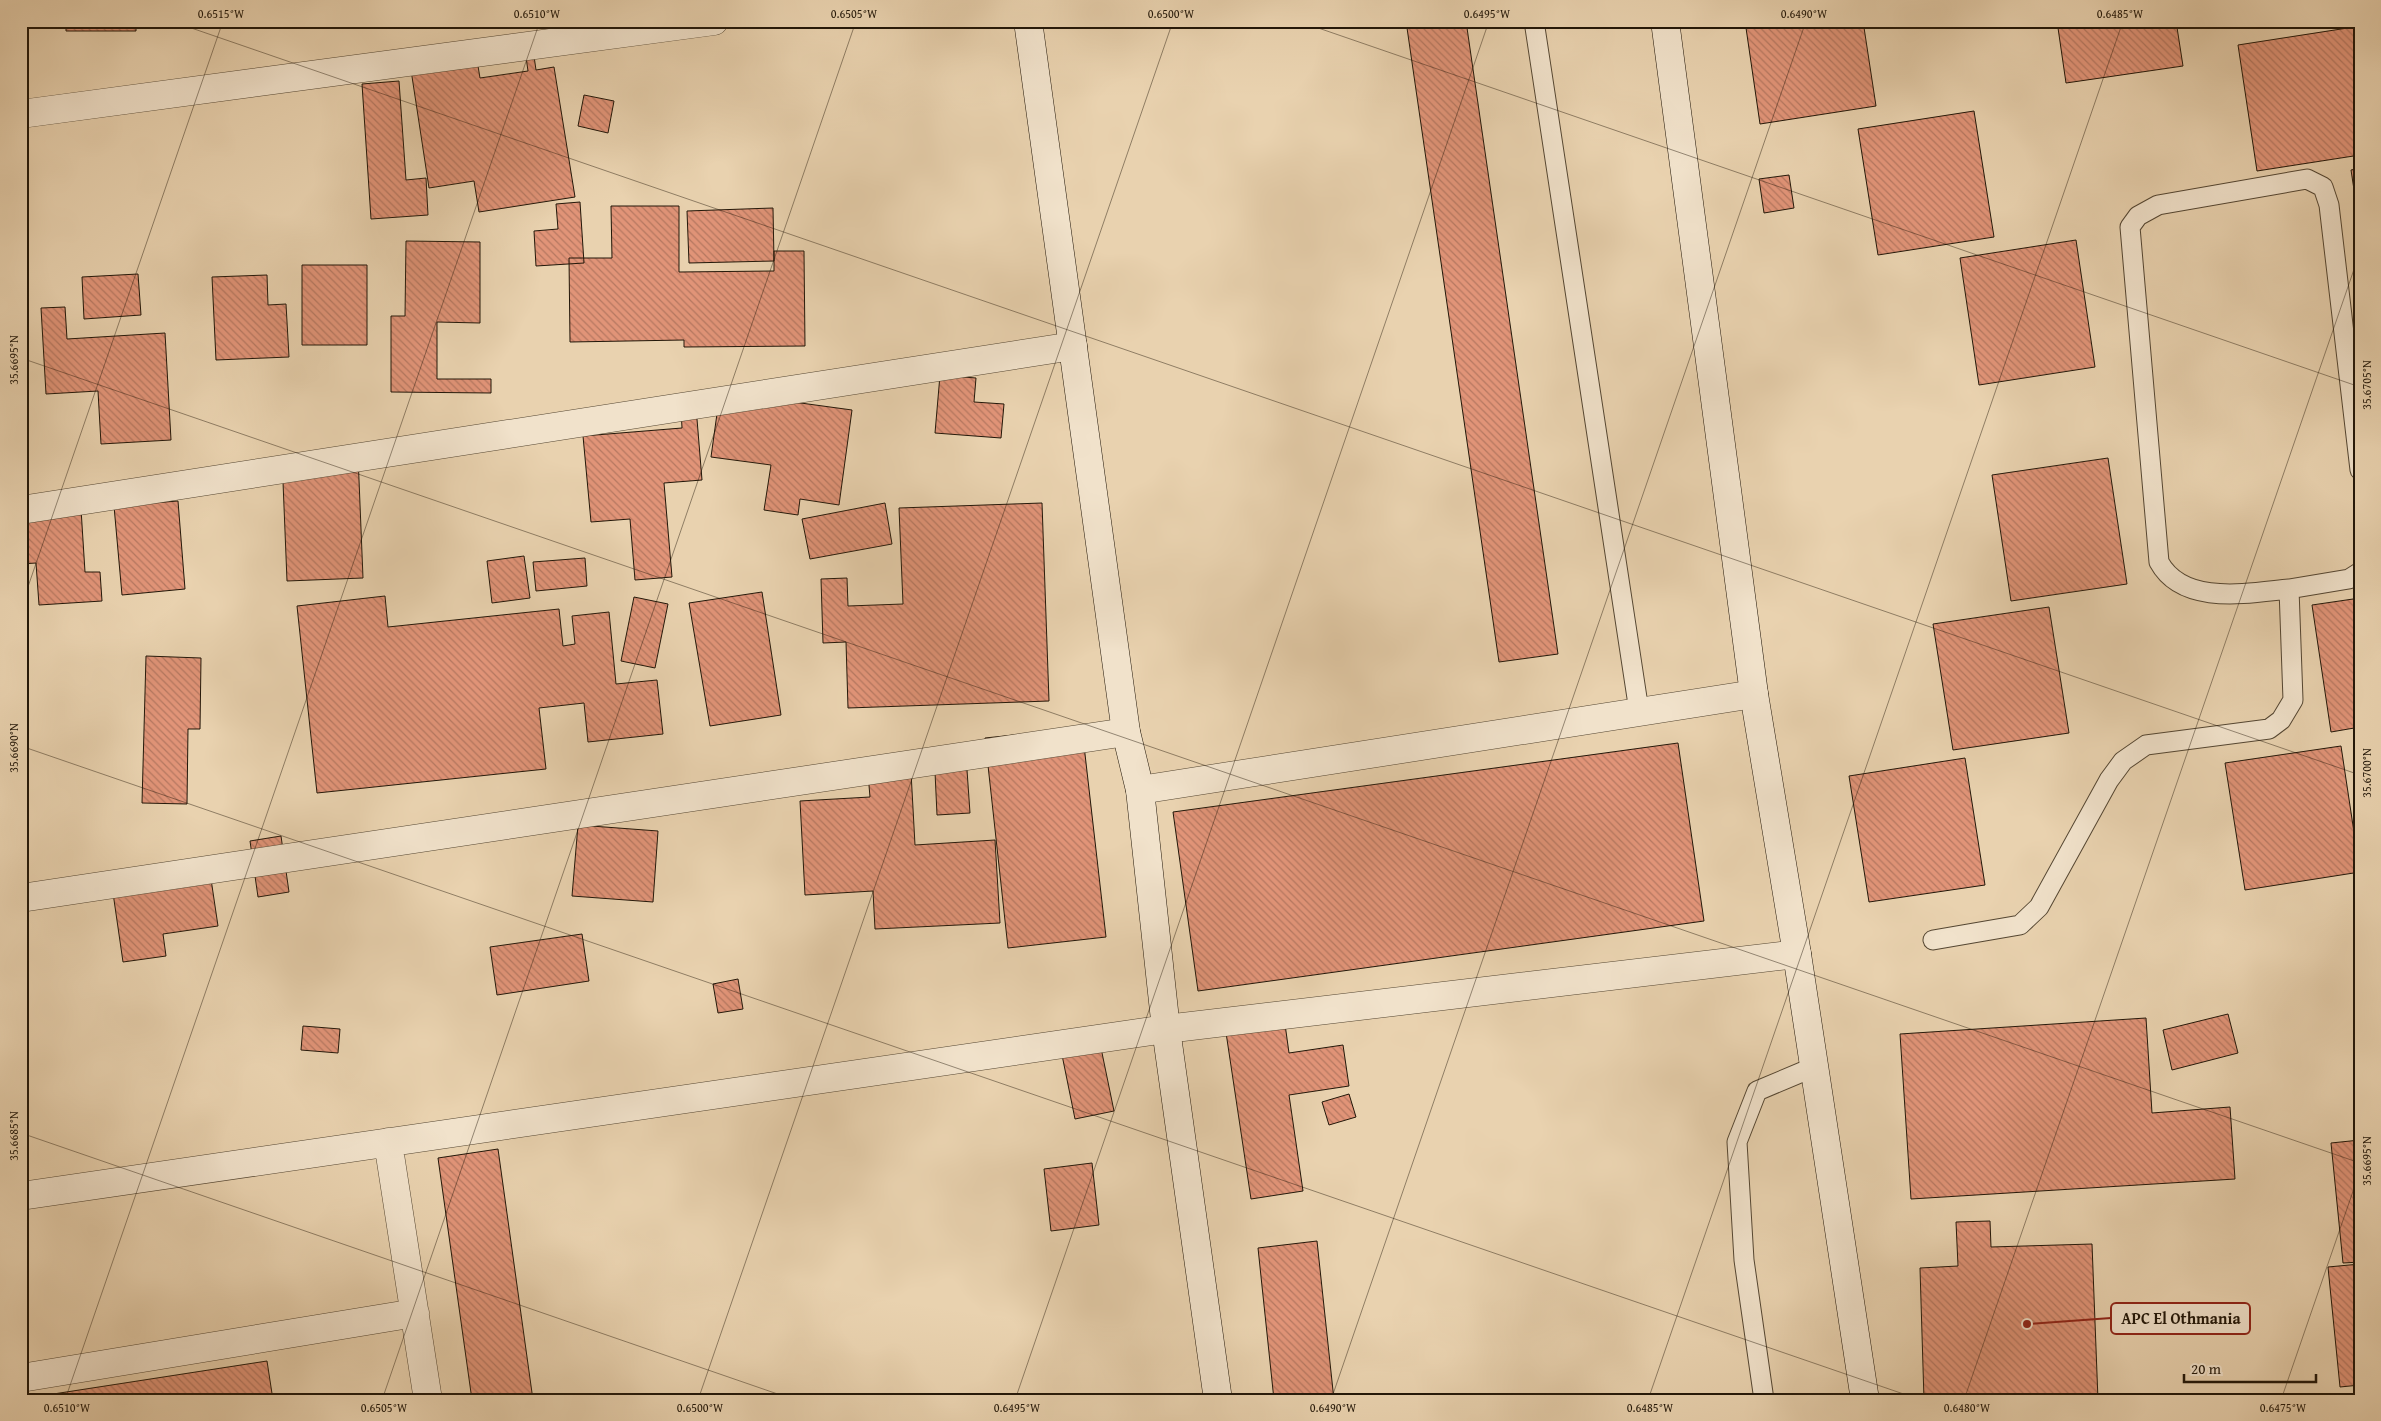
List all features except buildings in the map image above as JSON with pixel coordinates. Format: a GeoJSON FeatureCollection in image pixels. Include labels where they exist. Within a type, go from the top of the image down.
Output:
{"type":"FeatureCollection","features":[{"type":"Feature","properties":{"kind":"street"},"geometry":{"type":"LineString","coordinates":[[21,114],[714,21]]}},
{"type":"Feature","properties":{"kind":"street"},"geometry":{"type":"LineString","coordinates":[[1028,21],[1126,732],[1140,790],[1166,1029],[1218,1400]]}},
{"type":"Feature","properties":{"kind":"street"},"geometry":{"type":"LineString","coordinates":[[1665,21],[1754,694],[1797,954],[1865,1400]]}},
{"type":"Feature","properties":{"kind":"street"},"geometry":{"type":"LineString","coordinates":[[21,510],[1073,346]]}},
{"type":"Feature","properties":{"kind":"street"},"geometry":{"type":"LineString","coordinates":[[1140,790],[1754,694]]}},
{"type":"Feature","properties":{"kind":"street"},"geometry":{"type":"LineString","coordinates":[[21,898],[1126,732]]}},
{"type":"Feature","properties":{"kind":"street"},"geometry":{"type":"LineString","coordinates":[[21,1196],[1166,1029],[1797,954]]}},
{"type":"Feature","properties":{"kind":"street"},"geometry":{"type":"LineString","coordinates":[[388,1142],[428,1400]]}},
{"type":"Feature","properties":{"kind":"street"},"geometry":{"type":"LineString","coordinates":[[21,1378],[414,1313]]}},
{"type":"Feature","properties":{"kind":"lane"},"geometry":{"type":"LineString","coordinates":[[1534,21],[1639,711]]}},
{"type":"Feature","properties":{"kind":"lane"},"geometry":{"type":"LineString","coordinates":[[2360,470],[2356,400],[2329,206],[2322,187],[2307,180],[2158,205],[2138,216],[2130,227],[2159,562],[2165,574],[2206,593],[2233,594],[2289,589],[2349,579],[2360,572]]}},
{"type":"Feature","properties":{"kind":"lane"},"geometry":{"type":"LineString","coordinates":[[1933,940],[2020,925],[2039,907],[2109,780],[2123,762],[2146,746],[2269,729],[2282,720],[2293,700],[2289,589]]}},
{"type":"Feature","properties":{"kind":"lane"},"geometry":{"type":"LineString","coordinates":[[1764,1400],[1744,1260],[1737,1142],[1757,1091],[1814,1067]]}},
{"type":"Feature","properties":{"kind":"place","name":"APC El Othmania"},"geometry":{"type":"Point","coordinates":[2027,1324]}}]}
